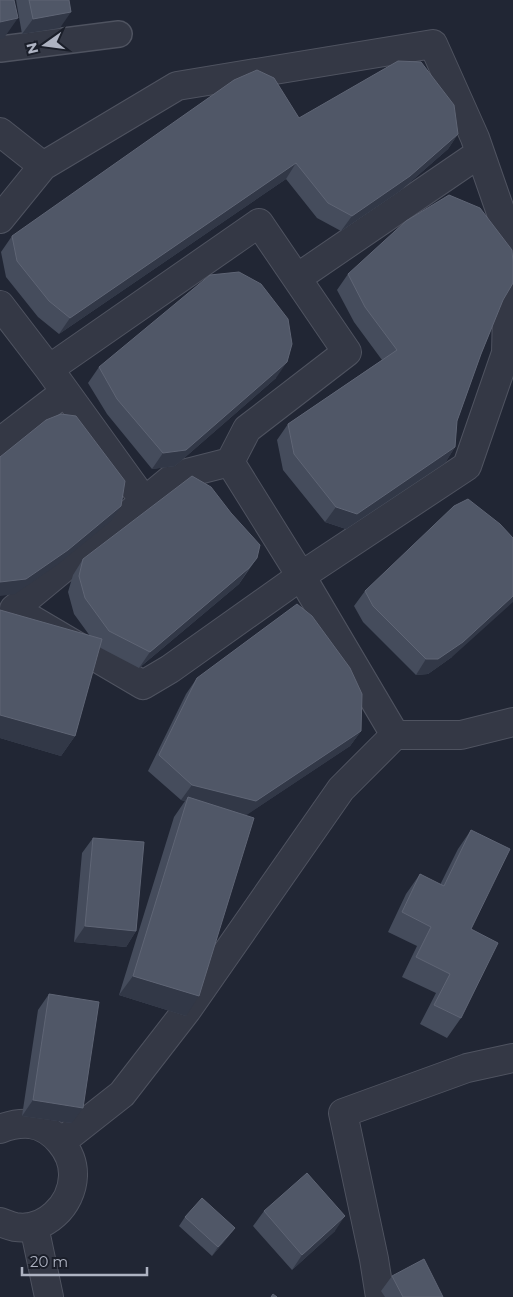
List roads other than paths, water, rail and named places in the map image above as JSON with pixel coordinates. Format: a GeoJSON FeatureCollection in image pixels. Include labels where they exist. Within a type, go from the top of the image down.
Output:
{"type":"FeatureCollection","features":[{"type":"Feature","properties":{"kind":"street"},"geometry":{"type":"LineString","coordinates":[[0,220],[43,166],[177,86],[433,44],[480,153],[509,236],[506,353],[468,466],[301,576],[170,670],[144,685],[14,609],[176,476],[230,462],[247,429],[347,352],[259,223],[49,369]]}},
{"type":"Feature","properties":{"kind":"street"},"geometry":{"type":"LineString","coordinates":[[0,132],[43,166]]}},
{"type":"Feature","properties":{"kind":"street"},"geometry":{"type":"LineString","coordinates":[[297,278],[480,153]]}},
{"type":"Feature","properties":{"kind":"street"},"geometry":{"type":"LineString","coordinates":[[0,305],[49,369],[145,502]]}},
{"type":"Feature","properties":{"kind":"street"},"geometry":{"type":"LineString","coordinates":[[0,442],[65,392]]}},
{"type":"Feature","properties":{"kind":"street"},"geometry":{"type":"LineString","coordinates":[[230,462],[301,576],[395,735]]}},
{"type":"Feature","properties":{"kind":"street"},"geometry":{"type":"LineString","coordinates":[[61,1142],[122,1094],[187,1010],[341,789],[395,735],[461,735],[513,722]]}},
{"type":"Feature","properties":{"kind":"street"},"geometry":{"type":"LineString","coordinates":[[380,1297],[374,1259],[343,1113],[467,1068],[513,1058]]}},
{"type":"Feature","properties":{"kind":"street"},"geometry":{"type":"LineString","coordinates":[[0,1129],[13,1124],[31,1124],[48,1130],[61,1142],[70,1157],[74,1174],[71,1192],[62,1208],[50,1219],[34,1226],[16,1227],[0,1222]]}},
{"type":"Feature","properties":{"kind":"street"},"geometry":{"type":"LineString","coordinates":[[34,1226],[49,1297]]}},
{"type":"Feature","properties":{"kind":"lane"},"geometry":{"type":"LineString","coordinates":[[0,49],[119,34]]}}]}
